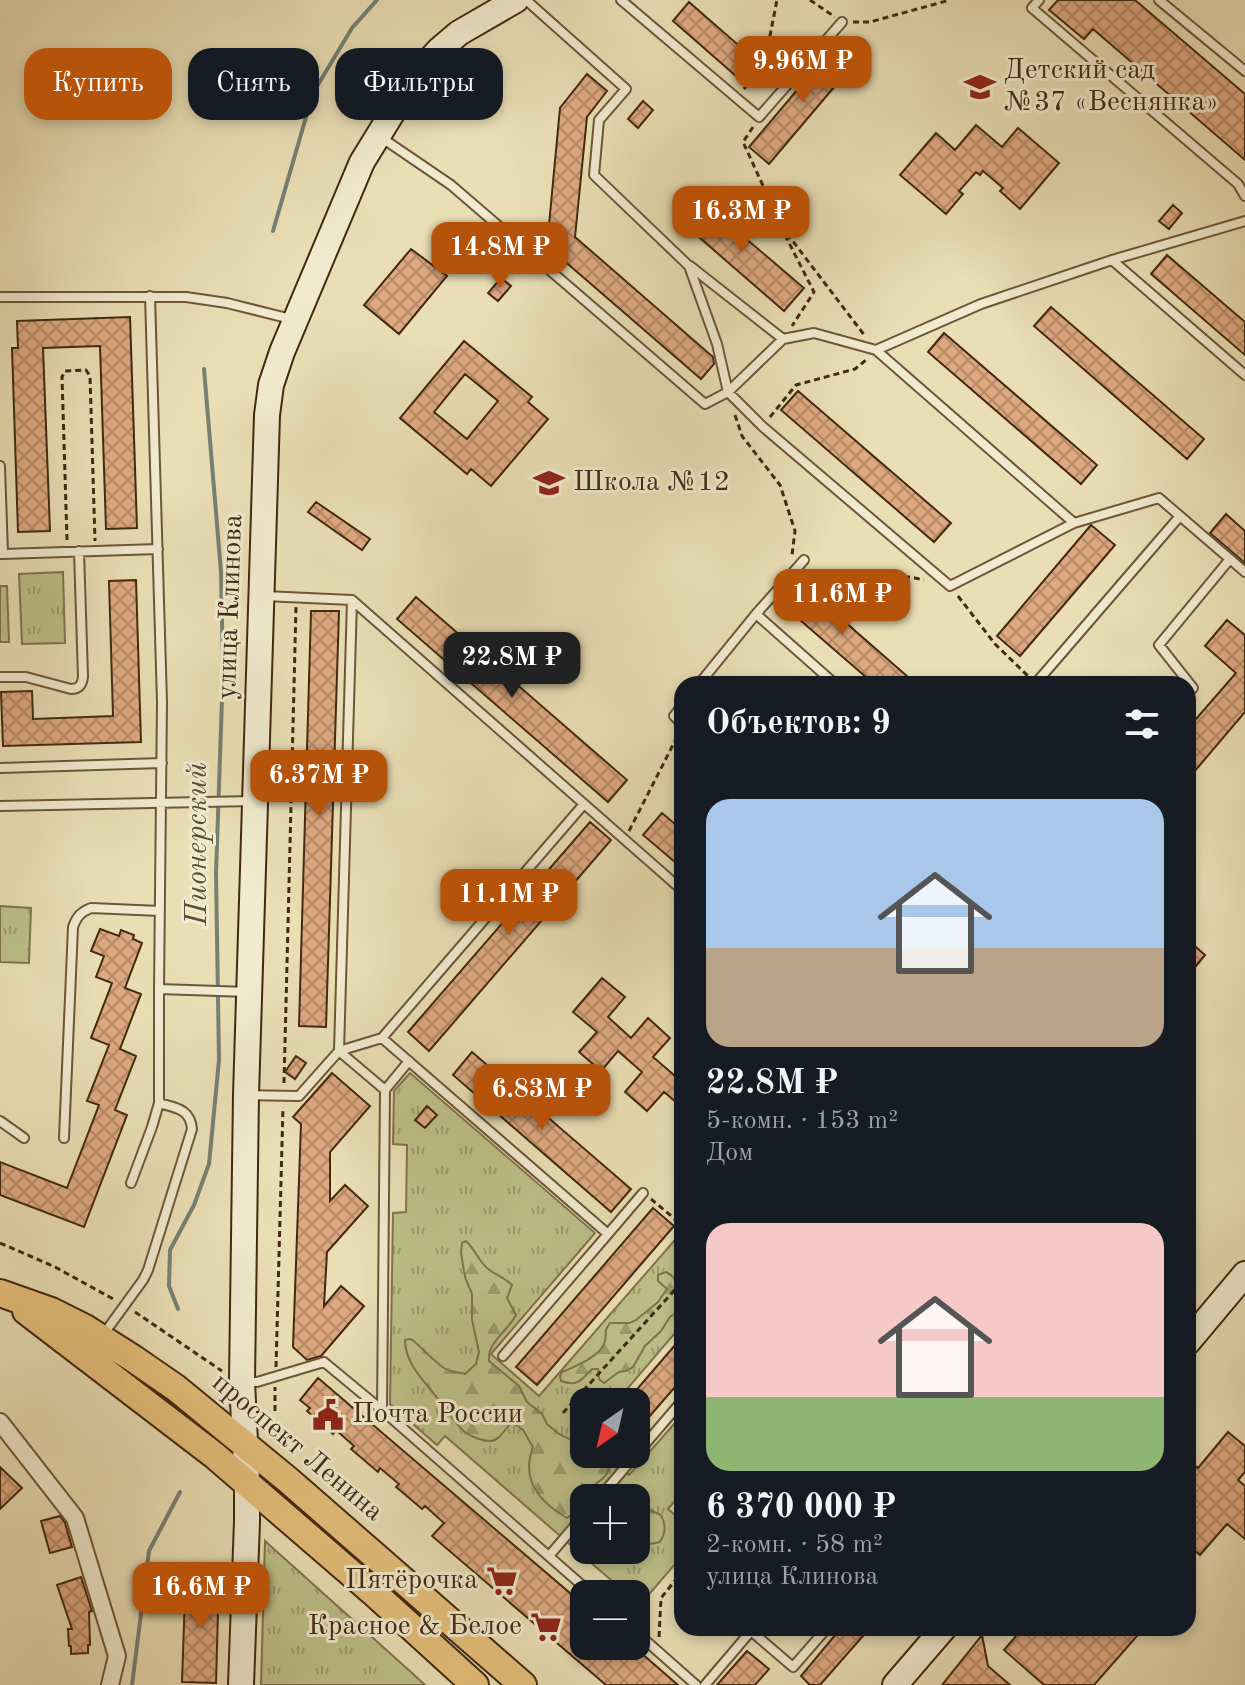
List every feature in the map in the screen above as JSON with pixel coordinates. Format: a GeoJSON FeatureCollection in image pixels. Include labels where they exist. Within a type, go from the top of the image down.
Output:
{"type":"FeatureCollection","features":[{"type":"Feature","properties":{"kind":"main road","name":"проспект Ленина"},"geometry":{"type":"LineString","coordinates":[[2,1298],[51,1311],[101,1338],[176,1388],[394,1571],[523,1685]]}},
{"type":"Feature","properties":{"kind":"main road","name":"проспект Ленина"},"geometry":{"type":"LineString","coordinates":[[2,1298],[214,1455],[475,1685]]}},
{"type":"Feature","properties":{"kind":"street","name":"улица Клинова"},"geometry":{"type":"LineString","coordinates":[[241,1685],[247,1483],[242,1381],[246,1095],[261,595],[271,385],[362,162],[415,76],[459,33],[516,0]]}},
{"type":"Feature","properties":{"kind":"street"},"geometry":{"type":"LineString","coordinates":[[1196,1330],[1245,1274]]}},
{"type":"Feature","properties":{"kind":"street"},"geometry":{"type":"LineString","coordinates":[[0,1422],[75,1518],[117,1656],[110,1685]]}},
{"type":"Feature","properties":{"kind":"street"},"geometry":{"type":"LineString","coordinates":[[895,1685],[937,1636]]}},
{"type":"Feature","properties":{"kind":"lane"},"geometry":{"type":"LineString","coordinates":[[526,0],[626,89],[599,120],[594,175],[689,266],[783,339]]}},
{"type":"Feature","properties":{"kind":"lane"},"geometry":{"type":"LineString","coordinates":[[621,0],[759,117],[842,22]]}},
{"type":"Feature","properties":{"kind":"lane"},"geometry":{"type":"LineString","coordinates":[[1039,0],[1032,8],[1238,184],[1245,196]]}},
{"type":"Feature","properties":{"kind":"lane"},"geometry":{"type":"LineString","coordinates":[[1159,0],[1245,71]]}},
{"type":"Feature","properties":{"kind":"lane"},"geometry":{"type":"LineString","coordinates":[[378,135],[451,185],[705,404],[728,392],[783,339],[814,333],[876,350],[1074,523]]}},
{"type":"Feature","properties":{"kind":"lane"},"geometry":{"type":"LineString","coordinates":[[876,350],[981,304],[1112,260],[1245,221]]}},
{"type":"Feature","properties":{"kind":"lane"},"geometry":{"type":"LineString","coordinates":[[1112,260],[1245,375]]}},
{"type":"Feature","properties":{"kind":"lane"},"geometry":{"type":"LineString","coordinates":[[689,266],[717,344],[728,392],[762,426],[950,586],[1074,523],[1159,498],[1245,572]]}},
{"type":"Feature","properties":{"kind":"lane"},"geometry":{"type":"LineString","coordinates":[[131,1183],[159,1103],[162,702],[150,296]]}},
{"type":"Feature","properties":{"kind":"lane"},"geometry":{"type":"LineString","coordinates":[[0,297],[186,297],[227,303],[295,320]]}},
{"type":"Feature","properties":{"kind":"lane"},"geometry":{"type":"LineString","coordinates":[[0,466],[2,554],[158,549]]}},
{"type":"Feature","properties":{"kind":"lane"},"geometry":{"type":"LineString","coordinates":[[1042,676],[1180,516]]}},
{"type":"Feature","properties":{"kind":"lane"},"geometry":{"type":"LineString","coordinates":[[0,677],[26,677],[71,689],[80,686],[83,677],[79,551]]}},
{"type":"Feature","properties":{"kind":"lane"},"geometry":{"type":"LineString","coordinates":[[1184,676],[1159,645],[1230,559]]}},
{"type":"Feature","properties":{"kind":"lane"},"geometry":{"type":"LineString","coordinates":[[706,676],[804,560]]}},
{"type":"Feature","properties":{"kind":"lane"},"geometry":{"type":"LineString","coordinates":[[261,595],[352,600],[674,883]]}},
{"type":"Feature","properties":{"kind":"lane"},"geometry":{"type":"LineString","coordinates":[[339,1051],[352,600]]}},
{"type":"Feature","properties":{"kind":"lane"},"geometry":{"type":"LineString","coordinates":[[756,614],[826,676]]}},
{"type":"Feature","properties":{"kind":"lane"},"geometry":{"type":"LineString","coordinates":[[0,768],[162,763]]}},
{"type":"Feature","properties":{"kind":"lane"},"geometry":{"type":"LineString","coordinates":[[0,806],[255,801]]}},
{"type":"Feature","properties":{"kind":"lane"},"geometry":{"type":"LineString","coordinates":[[246,1095],[299,1096],[339,1051],[382,1038],[584,804]]}},
{"type":"Feature","properties":{"kind":"lane"},"geometry":{"type":"LineString","coordinates":[[64,1138],[73,927],[76,918],[82,911],[91,908],[160,911]]}},
{"type":"Feature","properties":{"kind":"lane"},"geometry":{"type":"LineString","coordinates":[[159,989],[249,992]]}},
{"type":"Feature","properties":{"kind":"lane"},"geometry":{"type":"LineString","coordinates":[[382,1038],[608,1234]]}},
{"type":"Feature","properties":{"kind":"lane"},"geometry":{"type":"LineString","coordinates":[[339,1051],[385,1090]]}},
{"type":"Feature","properties":{"kind":"lane"},"geometry":{"type":"LineString","coordinates":[[382,1410],[385,1090],[409,1061]]}},
{"type":"Feature","properties":{"kind":"lane"},"geometry":{"type":"LineString","coordinates":[[101,1338],[148,1270],[192,1129],[189,1116],[159,1103]]}},
{"type":"Feature","properties":{"kind":"lane"},"geometry":{"type":"LineString","coordinates":[[0,1121],[24,1138]]}},
{"type":"Feature","properties":{"kind":"lane"},"geometry":{"type":"LineString","coordinates":[[503,1356],[643,1193]]}},
{"type":"Feature","properties":{"kind":"lane"},"geometry":{"type":"LineString","coordinates":[[242,1381],[257,1382],[324,1362],[576,1580]]}},
{"type":"Feature","properties":{"kind":"lane"},"geometry":{"type":"LineString","coordinates":[[611,1484],[674,1410]]}},
{"type":"Feature","properties":{"kind":"lane"},"geometry":{"type":"LineString","coordinates":[[549,1556],[570,1531]]}},
{"type":"Feature","properties":{"kind":"lane"},"geometry":{"type":"LineString","coordinates":[[705,1685],[747,1636]]}},
{"type":"Feature","properties":{"kind":"lane"},"geometry":{"type":"LineString","coordinates":[[757,1636],[793,1667],[820,1636]]}},
{"type":"Feature","properties":{"kind":"lane"},"geometry":{"type":"LineString","coordinates":[[650,1645],[696,1685]]}},
{"type":"Feature","properties":{"kind":"path"},"geometry":{"type":"LineString","coordinates":[[737,99],[765,61],[777,0]]}},
{"type":"Feature","properties":{"kind":"path"},"geometry":{"type":"LineString","coordinates":[[810,0],[842,22],[870,22],[950,0]]}},
{"type":"Feature","properties":{"kind":"path"},"geometry":{"type":"LineString","coordinates":[[759,117],[743,142],[814,292],[783,339]]}},
{"type":"Feature","properties":{"kind":"path"},"geometry":{"type":"LineString","coordinates":[[748,445],[796,385],[855,369],[876,350],[782,227]]}},
{"type":"Feature","properties":{"kind":"path"},"geometry":{"type":"LineString","coordinates":[[68,552],[62,377],[69,369],[86,370],[90,376],[96,551]]}},
{"type":"Feature","properties":{"kind":"path"},"geometry":{"type":"LineString","coordinates":[[728,392],[742,436],[780,485],[795,531],[788,578],[910,577],[950,586],[995,644],[1029,676]]}},
{"type":"Feature","properties":{"kind":"path"},"geometry":{"type":"LineString","coordinates":[[275,1411],[296,597]]}},
{"type":"Feature","properties":{"kind":"path"},"geometry":{"type":"LineString","coordinates":[[625,839],[674,742]]}},
{"type":"Feature","properties":{"kind":"path"},"geometry":{"type":"LineString","coordinates":[[643,1193],[674,1218]]}},
{"type":"Feature","properties":{"kind":"path"},"geometry":{"type":"LineString","coordinates":[[563,1413],[674,1291]]}},
{"type":"Feature","properties":{"kind":"path"},"geometry":{"type":"LineString","coordinates":[[658,1652],[661,1598],[674,1582]]}},
{"type":"Feature","properties":{"kind":"green space"},"geometry":{"type":"Polygon","coordinates":[[[63,572],[65,643],[22,644],[19,574],[63,572]]]}},
{"type":"Feature","properties":{"kind":"green space"},"geometry":{"type":"Polygon","coordinates":[[[0,586],[7,586],[9,642],[0,642],[0,586]]]}},
{"type":"Feature","properties":{"kind":"green space"},"geometry":{"type":"Polygon","coordinates":[[[0,906],[31,908],[29,963],[0,962],[0,906]]]}},
{"type":"Feature","properties":{"kind":"green space"},"geometry":{"type":"Polygon","coordinates":[[[410,1073],[595,1233],[491,1354],[539,1396],[674,1241],[674,1334],[628,1388],[570,1388],[570,1468],[621,1468],[629,1475],[635,1468],[650,1468],[650,1451],[674,1424],[674,1502],[668,1509],[674,1514],[674,1565],[650,1593],[650,1580],[611,1580],[592,1564],[650,1564],[650,1484],[570,1484],[570,1545],[445,1436],[437,1445],[390,1404],[393,1213],[406,1212],[407,1145],[393,1144],[394,1091],[410,1073]]]}},
{"type":"Feature","properties":{"kind":"green space"},"geometry":{"type":"Polygon","coordinates":[[[466,1241],[485,1266],[512,1285],[507,1298],[516,1315],[491,1348],[489,1361],[519,1386],[527,1402],[542,1414],[547,1424],[570,1439],[570,1468],[608,1468],[607,1474],[595,1484],[570,1484],[570,1515],[567,1518],[547,1503],[532,1483],[529,1467],[533,1447],[523,1430],[512,1422],[500,1437],[490,1441],[466,1433],[408,1357],[405,1340],[411,1339],[449,1370],[465,1374],[476,1364],[479,1352],[472,1320],[472,1294],[461,1253],[462,1243],[466,1241]]]}},
{"type":"Feature","properties":{"kind":"green space"},"geometry":{"type":"Polygon","coordinates":[[[666,1272],[674,1279],[674,1314],[645,1346],[633,1367],[604,1383],[599,1379],[598,1369],[592,1369],[575,1383],[561,1381],[562,1372],[599,1351],[610,1323],[630,1323],[658,1302],[667,1289],[658,1281],[658,1275],[666,1272]]]}},
{"type":"Feature","properties":{"kind":"green space"},"geometry":{"type":"Polygon","coordinates":[[[650,1510],[661,1515],[664,1522],[660,1542],[650,1544],[650,1510]]]}},
{"type":"Feature","properties":{"kind":"green space"},"geometry":{"type":"Polygon","coordinates":[[[265,1541],[412,1673],[425,1685],[261,1685],[265,1541]]]}},
{"type":"Feature","properties":{"kind":"building"},"geometry":{"type":"Polygon","coordinates":[[[1058,0],[1135,0],[1245,94],[1245,160],[1093,29],[1084,39],[1049,10],[1058,0]]]}},
{"type":"Feature","properties":{"kind":"building"},"geometry":{"type":"Polygon","coordinates":[[[689,2],[760,64],[744,83],[673,21],[689,2]]]}},
{"type":"Feature","properties":{"kind":"building"},"geometry":{"type":"Polygon","coordinates":[[[837,43],[857,60],[769,164],[749,147],[837,43]]]}},
{"type":"Feature","properties":{"kind":"building"},"geometry":{"type":"Polygon","coordinates":[[[587,74],[607,91],[587,117],[575,237],[713,357],[714,364],[701,379],[547,246],[560,108],[587,74]]]}},
{"type":"Feature","properties":{"kind":"building"},"geometry":{"type":"Polygon","coordinates":[[[643,101],[653,110],[638,128],[628,119],[643,101]]]}},
{"type":"Feature","properties":{"kind":"building"},"geometry":{"type":"Polygon","coordinates":[[[976,125],[1002,147],[1018,128],[1059,163],[1020,209],[1000,191],[1003,188],[983,171],[980,175],[976,172],[959,191],[963,194],[946,214],[900,175],[936,133],[955,150],[976,125]]]}},
{"type":"Feature","properties":{"kind":"building"},"geometry":{"type":"Polygon","coordinates":[[[697,197],[804,288],[784,311],[678,219],[697,197]]]}},
{"type":"Feature","properties":{"kind":"building"},"geometry":{"type":"Polygon","coordinates":[[[1173,205],[1182,213],[1169,229],[1159,221],[1173,205]]]}},
{"type":"Feature","properties":{"kind":"building"},"geometry":{"type":"Polygon","coordinates":[[[411,249],[447,276],[399,334],[364,305],[411,249]]]}},
{"type":"Feature","properties":{"kind":"building"},"geometry":{"type":"Polygon","coordinates":[[[1167,255],[1245,322],[1245,355],[1151,274],[1167,255]]]}},
{"type":"Feature","properties":{"kind":"building"},"geometry":{"type":"Polygon","coordinates":[[[501,278],[511,286],[498,301],[488,293],[501,278]]]}},
{"type":"Feature","properties":{"kind":"building"},"geometry":{"type":"Polygon","coordinates":[[[1051,307],[1204,439],[1187,459],[1034,326],[1051,307]]]}},
{"type":"Feature","properties":{"kind":"building"},"geometry":{"type":"Polygon","coordinates":[[[130,317],[137,528],[106,529],[100,346],[43,348],[50,531],[18,532],[12,348],[18,348],[17,321],[130,317]]]}},
{"type":"Feature","properties":{"kind":"building"},"geometry":{"type":"Polygon","coordinates":[[[944,333],[1097,465],[1081,484],[928,352],[944,333]]]}},
{"type":"Feature","properties":{"kind":"building"},"geometry":{"type":"Polygon","coordinates":[[[464,341],[532,397],[528,402],[548,419],[491,486],[471,469],[467,474],[400,418],[464,341]],[[465,374],[434,412],[467,439],[498,401],[465,374]]]}},
{"type":"Feature","properties":{"kind":"building"},"geometry":{"type":"Polygon","coordinates":[[[798,391],[951,523],[934,542],[781,410],[798,391]]]}},
{"type":"Feature","properties":{"kind":"building"},"geometry":{"type":"Polygon","coordinates":[[[316,502],[370,539],[362,550],[308,512],[316,502]]]}},
{"type":"Feature","properties":{"kind":"building"},"geometry":{"type":"Polygon","coordinates":[[[1226,514],[1245,531],[1245,563],[1210,533],[1226,514]]]}},
{"type":"Feature","properties":{"kind":"building"},"geometry":{"type":"Polygon","coordinates":[[[1091,525],[1115,545],[1020,656],[997,636],[1091,525]]]}},
{"type":"Feature","properties":{"kind":"building"},"geometry":{"type":"Polygon","coordinates":[[[136,580],[141,742],[3,746],[1,692],[32,691],[33,719],[113,716],[109,581],[136,580]]]}},
{"type":"Feature","properties":{"kind":"building"},"geometry":{"type":"Polygon","coordinates":[[[797,580],[907,676],[865,676],[778,601],[797,580]]]}},
{"type":"Feature","properties":{"kind":"building"},"geometry":{"type":"Polygon","coordinates":[[[416,597],[627,780],[608,802],[397,619],[416,597]]]}},
{"type":"Feature","properties":{"kind":"building"},"geometry":{"type":"Polygon","coordinates":[[[311,611],[339,611],[326,1027],[299,1026],[311,611]]]}},
{"type":"Feature","properties":{"kind":"building"},"geometry":{"type":"Polygon","coordinates":[[[1227,620],[1245,635],[1245,712],[1196,770],[1196,719],[1236,673],[1205,646],[1227,620]]]}},
{"type":"Feature","properties":{"kind":"building"},"geometry":{"type":"Polygon","coordinates":[[[662,813],[674,823],[674,861],[643,835],[662,813]]]}},
{"type":"Feature","properties":{"kind":"building"},"geometry":{"type":"Polygon","coordinates":[[[590,822],[611,840],[429,1051],[408,1032],[590,822]]]}},
{"type":"Feature","properties":{"kind":"building"},"geometry":{"type":"Polygon","coordinates":[[[100,929],[119,936],[121,930],[134,935],[133,939],[142,943],[125,988],[141,994],[120,1049],[136,1056],[115,1110],[127,1115],[84,1227],[0,1195],[0,1162],[67,1188],[99,1105],[87,1101],[109,1045],[91,1038],[112,983],[96,977],[104,956],[91,951],[100,929]]]}},
{"type":"Feature","properties":{"kind":"building"},"geometry":{"type":"Polygon","coordinates":[[[1196,947],[1205,955],[1196,966],[1196,947]]]}},
{"type":"Feature","properties":{"kind":"building"},"geometry":{"type":"Polygon","coordinates":[[[602,978],[625,997],[608,1017],[631,1038],[648,1018],[670,1038],[653,1057],[674,1075],[674,1100],[664,1092],[647,1111],[625,1092],[642,1072],[618,1051],[601,1071],[579,1052],[597,1032],[573,1012],[602,978]]]}},
{"type":"Feature","properties":{"kind":"building"},"geometry":{"type":"Polygon","coordinates":[[[472,1052],[631,1189],[611,1212],[453,1075],[472,1052]]]}},
{"type":"Feature","properties":{"kind":"building"},"geometry":{"type":"Polygon","coordinates":[[[296,1056],[306,1063],[295,1079],[285,1072],[296,1056]]]}},
{"type":"Feature","properties":{"kind":"building"},"geometry":{"type":"Polygon","coordinates":[[[332,1073],[370,1106],[330,1152],[330,1201],[345,1185],[368,1206],[327,1252],[324,1306],[341,1286],[364,1306],[321,1356],[307,1360],[293,1347],[301,1124],[293,1117],[332,1073]]]}},
{"type":"Feature","properties":{"kind":"building"},"geometry":{"type":"Polygon","coordinates":[[[427,1106],[437,1115],[425,1128],[415,1120],[427,1106]]]}},
{"type":"Feature","properties":{"kind":"building"},"geometry":{"type":"Polygon","coordinates":[[[653,1208],[674,1226],[537,1385],[516,1367],[653,1208]]]}},
{"type":"Feature","properties":{"kind":"building"},"geometry":{"type":"Polygon","coordinates":[[[674,1346],[674,1388],[650,1416],[650,1388],[638,1388],[674,1346]]]}},
{"type":"Feature","properties":{"kind":"building"},"geometry":{"type":"Polygon","coordinates":[[[318,1378],[570,1593],[570,1654],[432,1536],[444,1523],[396,1487],[399,1484],[380,1468],[378,1472],[351,1449],[354,1446],[336,1430],[333,1434],[307,1411],[310,1408],[300,1400],[318,1378]]]}},
{"type":"Feature","properties":{"kind":"building"},"geometry":{"type":"Polygon","coordinates":[[[1228,1432],[1245,1446],[1245,1472],[1238,1480],[1245,1486],[1245,1539],[1227,1524],[1200,1555],[1196,1552],[1196,1466],[1198,1468],[1228,1432]]]}},
{"type":"Feature","properties":{"kind":"building"},"geometry":{"type":"Polygon","coordinates":[[[0,1467],[22,1488],[0,1509],[0,1467]]]}},
{"type":"Feature","properties":{"kind":"building"},"geometry":{"type":"Polygon","coordinates":[[[60,1516],[72,1547],[50,1553],[41,1521],[60,1516]]]}},
{"type":"Feature","properties":{"kind":"building"},"geometry":{"type":"Polygon","coordinates":[[[188,1576],[219,1577],[216,1683],[182,1682],[188,1576]]]}},
{"type":"Feature","properties":{"kind":"building"},"geometry":{"type":"Polygon","coordinates":[[[81,1577],[92,1611],[89,1612],[90,1645],[88,1653],[71,1654],[68,1629],[72,1629],[57,1585],[81,1577]]]}},
{"type":"Feature","properties":{"kind":"building"},"geometry":{"type":"Polygon","coordinates":[[[834,1636],[863,1636],[820,1685],[810,1685],[801,1676],[834,1636]]]}},
{"type":"Feature","properties":{"kind":"building"},"geometry":{"type":"Polygon","coordinates":[[[982,1636],[988,1666],[1010,1685],[942,1685],[982,1636]]]}},
{"type":"Feature","properties":{"kind":"building"},"geometry":{"type":"Polygon","coordinates":[[[1016,1636],[1137,1636],[1094,1685],[1044,1685],[1004,1650],[1016,1636]]]}},
{"type":"Feature","properties":{"kind":"building"},"geometry":{"type":"Polygon","coordinates":[[[747,1651],[769,1669],[755,1685],[717,1685],[747,1651]]]}},
{"type":"Feature","properties":{"kind":"building"},"geometry":{"type":"Polygon","coordinates":[[[577,1660],[649,1660],[678,1685],[606,1685],[577,1660]]]}},
{"type":"Feature","properties":{"kind":"waterway","name":"Пионерский"},"geometry":{"type":"LineString","coordinates":[[273,231],[313,93],[352,28],[377,0]]}},
{"type":"Feature","properties":{"kind":"waterway","name":"Пионерский"},"geometry":{"type":"LineString","coordinates":[[178,1309],[169,1286],[170,1250],[194,1205],[209,1164],[219,1060],[216,873],[223,670],[221,572],[204,369]]}},
{"type":"Feature","properties":{"kind":"waterway","name":"Пионерский"},"geometry":{"type":"LineString","coordinates":[[132,1685],[149,1551],[180,1492]]}},
{"type":"Feature","properties":{"kind":"place","name":"Детский сад №37 «Веснянка»"},"geometry":{"type":"Point","coordinates":[980,87]}},
{"type":"Feature","properties":{"kind":"place","name":"Школа №12"},"geometry":{"type":"Point","coordinates":[549,483]}},
{"type":"Feature","properties":{"kind":"place","name":"Почта России"},"geometry":{"type":"Point","coordinates":[328,1415]}},
{"type":"Feature","properties":{"kind":"place","name":"Пятёрочка"},"geometry":{"type":"Point","coordinates":[502,1581]}},
{"type":"Feature","properties":{"kind":"place","name":"Красное & Белое"},"geometry":{"type":"Point","coordinates":[546,1627]}}]}
